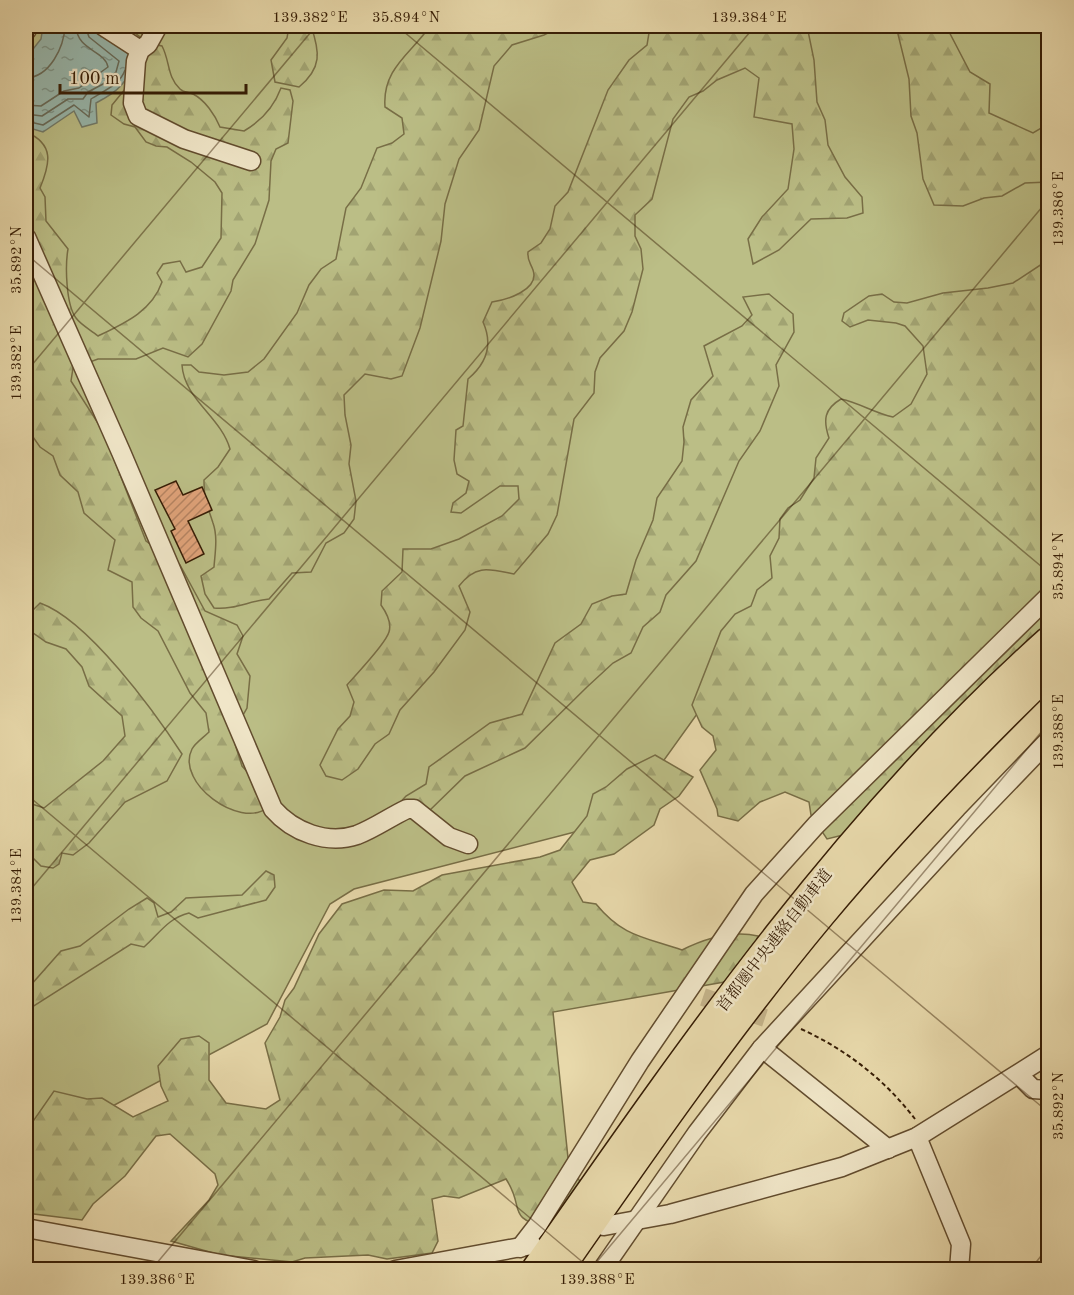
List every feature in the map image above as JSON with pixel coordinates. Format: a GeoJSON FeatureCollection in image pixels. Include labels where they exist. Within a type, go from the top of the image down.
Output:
{"type":"FeatureCollection","features":[{"type":"Feature","properties":{"kind":"highway","name":"首都圏中央連絡自動車道"},"geometry":{"type":"LineString","coordinates":[[537,1257],[739,985],[807,899],[879,813],[956,730],[1048,641]]}},
{"type":"Feature","properties":{"kind":"highway","name":"首都圏中央連絡自動車道"},"geometry":{"type":"LineString","coordinates":[[559,1269],[633,1162],[754,998],[822,914],[973,747],[1048,673]]}},
{"type":"Feature","properties":{"kind":"street"},"geometry":{"type":"LineString","coordinates":[[26,31],[29,26]]}},
{"type":"Feature","properties":{"kind":"street"},"geometry":{"type":"LineString","coordinates":[[103,26],[140,50]]}},
{"type":"Feature","properties":{"kind":"street"},"geometry":{"type":"LineString","coordinates":[[158,26],[148,44],[140,50],[133,103],[138,116],[184,139],[251,161]]}},
{"type":"Feature","properties":{"kind":"street"},"geometry":{"type":"LineString","coordinates":[[26,237],[121,452],[273,809],[301,832],[338,838],[355,836],[407,809],[414,809],[448,837],[468,844]]}},
{"type":"Feature","properties":{"kind":"street"},"geometry":{"type":"LineString","coordinates":[[519,1248],[537,1226],[695,993],[754,894],[816,825],[1048,597]]}},
{"type":"Feature","properties":{"kind":"street"},"geometry":{"type":"LineString","coordinates":[[602,1269],[697,1133],[762,1048],[777,1022],[1048,741]]}},
{"type":"Feature","properties":{"kind":"street"},"geometry":{"type":"LineString","coordinates":[[762,1048],[888,1149]]}},
{"type":"Feature","properties":{"kind":"street"},"geometry":{"type":"LineString","coordinates":[[604,1226],[669,1214],[842,1167],[921,1135],[1019,1075],[1048,1054]]}},
{"type":"Feature","properties":{"kind":"street"},"geometry":{"type":"LineString","coordinates":[[1019,1075],[1033,1089],[1048,1090]]}},
{"type":"Feature","properties":{"kind":"street"},"geometry":{"type":"LineString","coordinates":[[921,1135],[961,1244],[959,1269]]}},
{"type":"Feature","properties":{"kind":"street"},"geometry":{"type":"LineString","coordinates":[[26,1228],[254,1269]]}},
{"type":"Feature","properties":{"kind":"street"},"geometry":{"type":"LineString","coordinates":[[395,1269],[519,1248],[537,1257]]}},
{"type":"Feature","properties":{"kind":"path"},"geometry":{"type":"LineString","coordinates":[[777,1022],[825,1040],[855,1059],[897,1095],[921,1135]]}},
{"type":"Feature","properties":{"kind":"green space"},"geometry":{"type":"Polygon","coordinates":[[[26,26],[1048,26],[1048,313],[971,332],[621,820],[354,889],[330,904],[267,1024],[26,1152],[26,26]]]}},
{"type":"Feature","properties":{"kind":"green space"},"geometry":{"type":"Polygon","coordinates":[[[107,26],[126,26],[148,43],[162,46],[176,84],[182,90],[202,100],[220,127],[244,131],[271,107],[281,88],[290,90],[293,101],[288,143],[276,149],[271,161],[269,200],[255,244],[233,280],[231,291],[202,344],[188,357],[163,348],[136,359],[98,359],[73,368],[71,381],[103,431],[146,541],[180,565],[205,611],[237,625],[243,636],[237,654],[250,676],[247,708],[238,724],[235,744],[242,766],[254,779],[267,808],[255,813],[227,808],[201,788],[193,776],[189,762],[192,749],[209,732],[206,713],[190,693],[158,631],[141,618],[133,607],[132,582],[108,570],[115,540],[84,513],[78,492],[60,475],[53,456],[40,447],[26,427],[26,132],[42,142],[48,156],[40,188],[45,197],[46,221],[68,249],[67,285],[70,304],[76,318],[98,336],[127,321],[152,301],[162,282],[157,273],[163,264],[180,261],[186,272],[202,267],[221,238],[222,193],[215,182],[191,162],[167,147],[146,142],[135,127],[124,124],[111,115],[112,105],[130,83],[107,26]]]}},
{"type":"Feature","properties":{"kind":"green space"},"geometry":{"type":"Polygon","coordinates":[[[289,26],[311,26],[316,44],[315,66],[312,73],[299,87],[275,82],[271,60],[287,38],[289,26]]]}},
{"type":"Feature","properties":{"kind":"green space"},"geometry":{"type":"Polygon","coordinates":[[[430,26],[561,26],[544,35],[512,45],[494,66],[479,130],[459,159],[445,204],[441,241],[420,328],[402,376],[391,379],[365,374],[344,395],[351,445],[349,464],[356,501],[354,519],[344,533],[326,543],[311,572],[292,573],[269,599],[228,608],[214,608],[205,594],[201,576],[214,567],[216,545],[215,528],[205,498],[204,480],[218,467],[230,449],[219,427],[189,388],[182,365],[191,365],[199,372],[224,375],[248,372],[264,359],[297,313],[309,285],[321,269],[336,259],[346,208],[361,188],[377,148],[392,143],[404,134],[402,118],[385,107],[385,93],[393,71],[430,26]]]}},
{"type":"Feature","properties":{"kind":"green space"},"geometry":{"type":"Polygon","coordinates":[[[657,26],[807,26],[814,60],[817,102],[825,120],[828,145],[845,177],[862,197],[863,213],[847,218],[811,219],[779,250],[753,264],[748,239],[762,217],[788,189],[794,149],[792,124],[754,117],[759,78],[745,68],[717,80],[703,91],[689,97],[673,119],[652,199],[635,215],[635,236],[641,249],[643,269],[632,312],[624,331],[600,358],[595,372],[594,393],[574,419],[557,515],[548,534],[514,574],[484,570],[477,571],[465,579],[459,586],[470,612],[465,630],[434,672],[400,710],[389,734],[375,744],[358,769],[342,780],[326,776],[320,765],[338,729],[350,716],[354,702],[347,685],[377,651],[389,632],[387,614],[381,605],[382,591],[402,572],[403,549],[431,549],[459,539],[502,516],[519,499],[518,486],[500,486],[461,513],[451,512],[453,503],[466,493],[469,481],[457,474],[454,460],[456,430],[463,426],[468,379],[484,360],[488,345],[483,322],[492,302],[520,293],[532,283],[534,277],[528,252],[541,243],[550,229],[555,206],[568,192],[608,90],[629,60],[647,45],[649,33],[657,26]]]}},
{"type":"Feature","properties":{"kind":"green space"},"geometry":{"type":"Polygon","coordinates":[[[896,26],[946,26],[970,72],[990,84],[989,113],[1033,133],[1048,124],[1048,182],[1025,183],[1002,196],[984,198],[963,206],[934,205],[923,179],[917,133],[911,116],[909,79],[896,26]]]}},
{"type":"Feature","properties":{"kind":"green space"},"geometry":{"type":"Polygon","coordinates":[[[1048,260],[1048,629],[859,815],[843,835],[827,839],[811,815],[809,802],[785,792],[760,802],[738,821],[718,816],[700,770],[716,750],[713,736],[702,727],[692,705],[721,631],[735,614],[751,606],[757,590],[772,578],[770,556],[779,538],[780,519],[788,508],[800,500],[814,478],[816,458],[829,438],[826,416],[831,407],[841,399],[893,417],[911,404],[927,374],[923,346],[905,326],[868,320],[850,327],[842,321],[844,313],[869,296],[882,294],[894,302],[907,303],[943,293],[1013,283],[1048,260]]]}},
{"type":"Feature","properties":{"kind":"green space"},"geometry":{"type":"Polygon","coordinates":[[[769,294],[793,314],[794,332],[776,365],[779,386],[760,431],[739,461],[696,561],[666,595],[660,612],[643,627],[631,653],[613,663],[525,748],[465,776],[428,812],[395,808],[406,796],[426,784],[429,767],[490,723],[522,714],[555,643],[581,624],[592,604],[612,596],[626,594],[636,560],[653,520],[657,498],[682,461],[683,427],[691,400],[713,376],[704,346],[742,326],[752,315],[743,297],[769,294]]]}},
{"type":"Feature","properties":{"kind":"green space"},"geometry":{"type":"Polygon","coordinates":[[[40,603],[59,613],[99,647],[155,715],[182,754],[167,781],[125,802],[89,843],[73,855],[62,853],[59,864],[53,868],[41,866],[26,851],[26,797],[32,804],[44,808],[103,761],[125,736],[122,716],[89,686],[82,667],[66,649],[46,642],[29,630],[28,615],[40,603]]]}},
{"type":"Feature","properties":{"kind":"green space"},"geometry":{"type":"Polygon","coordinates":[[[655,755],[693,777],[679,796],[660,809],[654,825],[614,854],[590,860],[572,882],[583,902],[596,904],[625,930],[682,950],[719,936],[748,934],[758,936],[752,953],[730,981],[553,1012],[568,1158],[580,1182],[548,1228],[534,1224],[521,1216],[512,1189],[506,1179],[459,1198],[444,1196],[432,1199],[438,1241],[432,1253],[387,1259],[368,1255],[305,1258],[292,1262],[220,1255],[171,1241],[209,1200],[218,1185],[215,1174],[170,1134],[156,1136],[125,1176],[93,1204],[82,1220],[26,1213],[26,1120],[34,1120],[54,1091],[87,1099],[102,1098],[133,1117],[168,1101],[161,1086],[158,1066],[181,1039],[199,1036],[209,1043],[209,1080],[226,1103],[266,1109],[280,1100],[265,1043],[280,1017],[285,1000],[294,988],[319,934],[342,904],[384,890],[413,891],[442,875],[540,857],[560,850],[587,816],[593,794],[606,787],[627,769],[655,755]]]}},
{"type":"Feature","properties":{"kind":"green space"},"geometry":{"type":"Polygon","coordinates":[[[266,871],[274,875],[275,887],[266,900],[198,918],[189,913],[182,915],[169,923],[144,947],[131,944],[26,1011],[26,987],[30,986],[61,951],[80,946],[147,898],[154,903],[158,917],[171,912],[186,898],[242,895],[266,871]]]}},
{"type":"Feature","properties":{"kind":"water"},"geometry":{"type":"Polygon","coordinates":[[[43,26],[95,26],[122,44],[135,59],[121,86],[96,103],[97,123],[82,127],[74,111],[43,132],[26,127],[26,58],[41,39],[43,26]]]}},
{"type":"Feature","properties":{"kind":"building"},"geometry":{"type":"Polygon","coordinates":[[[176,481],[183,495],[202,487],[212,510],[188,521],[204,554],[186,563],[171,531],[175,529],[155,490],[176,481]]]}},
{"type":"Feature","properties":{"kind":"tunnel"},"geometry":{"type":"LineString","coordinates":[[703,997],[765,1018]]}}]}
